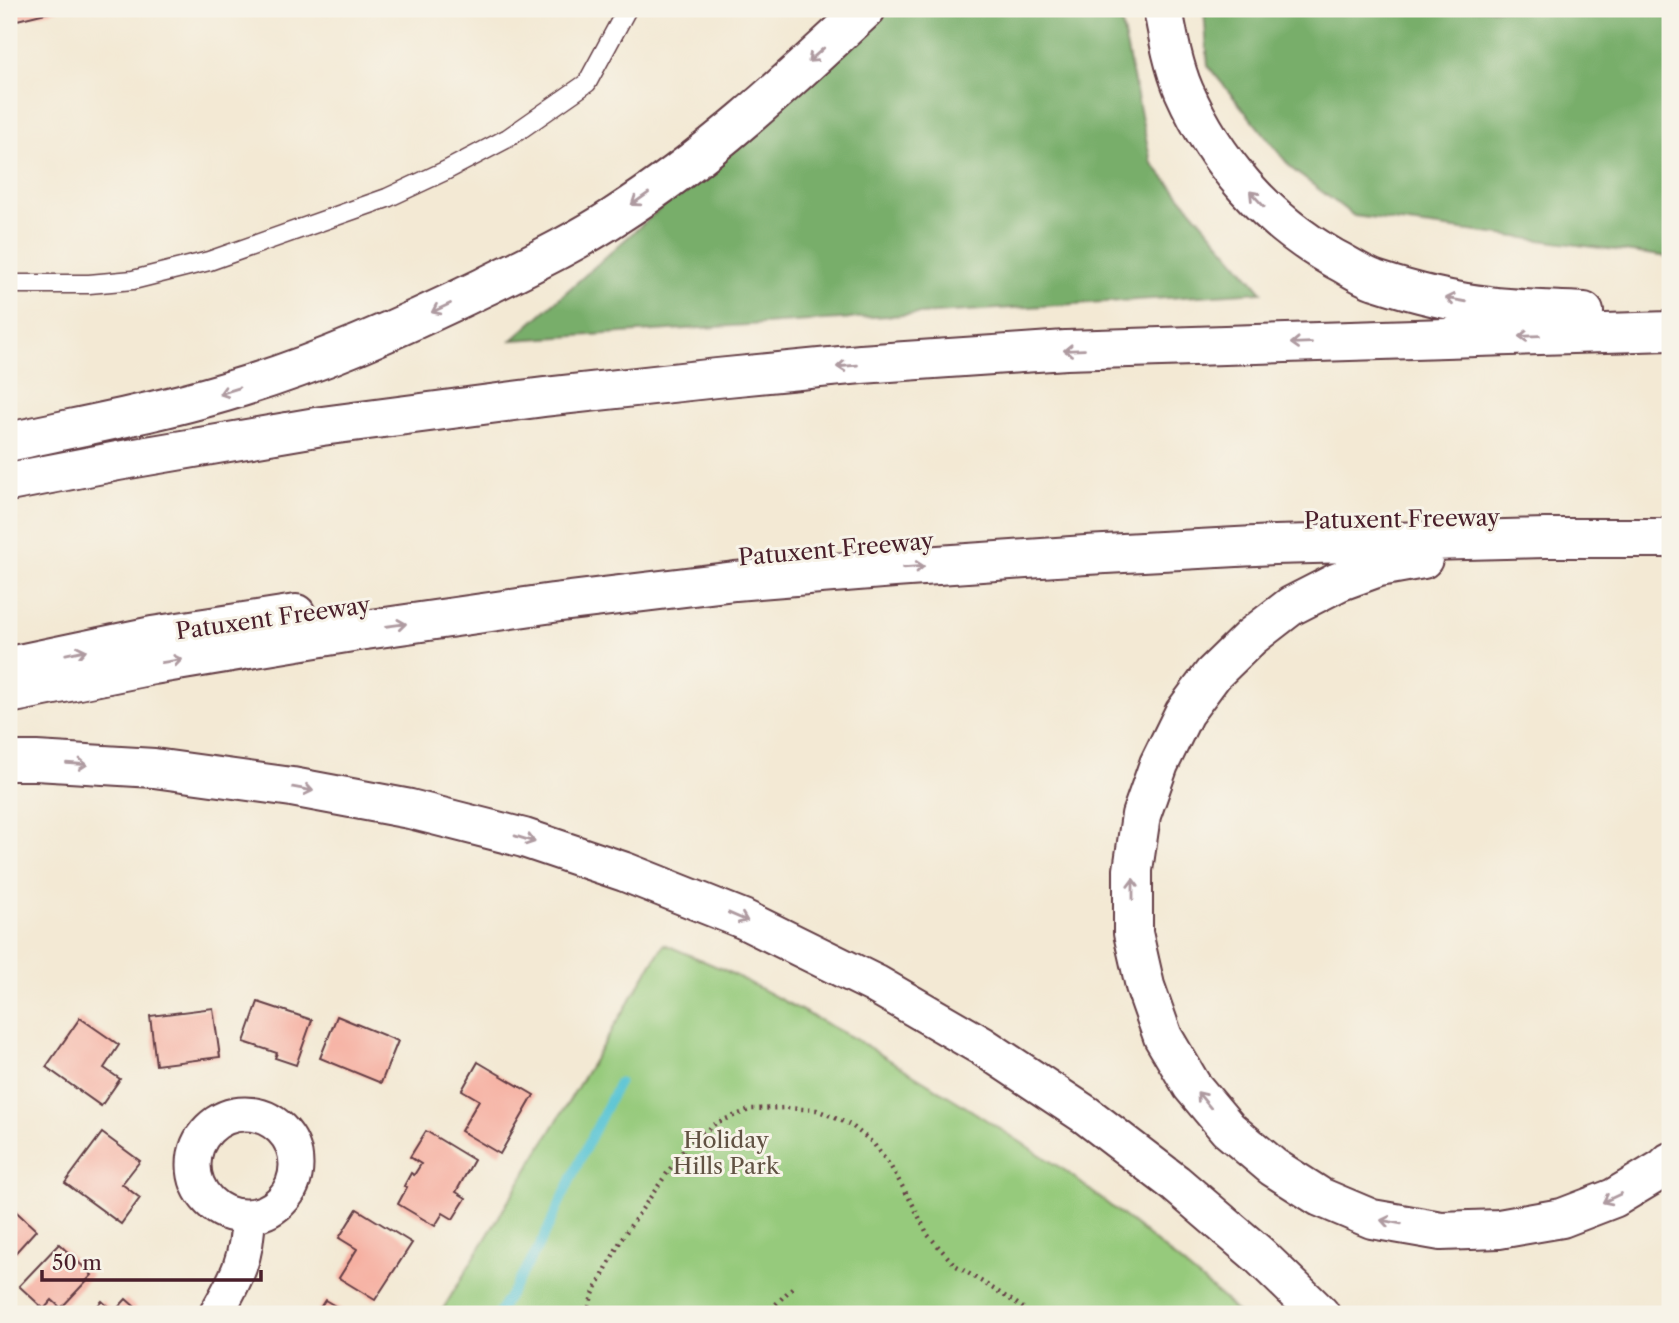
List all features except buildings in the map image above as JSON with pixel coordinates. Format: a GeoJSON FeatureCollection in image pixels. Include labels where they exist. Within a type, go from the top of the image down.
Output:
{"type":"FeatureCollection","features":[{"type":"Feature","properties":{"kind":"highway"},"geometry":{"type":"LineString","coordinates":[[9,442],[223,393],[283,373],[436,310],[534,263],[613,218],[677,174],[748,117],[866,9]]}},
{"type":"Feature","properties":{"kind":"highway"},"geometry":{"type":"LineString","coordinates":[[1163,9],[1169,44],[1184,89],[1208,138],[1238,179],[1273,216],[1319,250],[1372,279],[1430,296],[1488,306],[1670,317]]}},
{"type":"Feature","properties":{"kind":"highway"},"geometry":{"type":"LineString","coordinates":[[9,482],[322,426],[717,377],[861,364],[1066,351],[1670,331]]}},
{"type":"Feature","properties":{"kind":"highway","name":"Patuxent Freeway"},"geometry":{"type":"LineString","coordinates":[[9,666],[152,636],[353,606],[565,577],[851,547],[1083,530],[1274,521],[1670,514]]}},
{"type":"Feature","properties":{"kind":"highway"},"geometry":{"type":"LineString","coordinates":[[9,694],[153,665],[358,631],[553,603],[735,581],[1058,557],[1274,545],[1545,538],[1670,538]]}},
{"type":"Feature","properties":{"kind":"highway"},"geometry":{"type":"LineString","coordinates":[[1623,538],[1437,557],[1379,567],[1338,582],[1291,606],[1251,637],[1213,674],[1184,713],[1159,764],[1141,815],[1133,870],[1133,933],[1145,986],[1163,1037],[1192,1086],[1228,1129],[1273,1167],[1321,1198],[1372,1219],[1441,1231],[1499,1229],[1562,1218],[1614,1198],[1670,1162]]}},
{"type":"Feature","properties":{"kind":"highway"},"geometry":{"type":"LineString","coordinates":[[9,761],[154,768],[292,787],[410,809],[524,838],[625,872],[743,919],[875,984],[982,1046],[1086,1115],[1196,1201],[1259,1255],[1320,1314]]}},
{"type":"Feature","properties":{"kind":"street"},"geometry":{"type":"LineString","coordinates":[[216,1314],[239,1272],[248,1237],[248,1216]]}},
{"type":"Feature","properties":{"kind":"lane"},"geometry":{"type":"LineString","coordinates":[[9,284],[89,284],[133,280],[209,261],[387,198],[508,138],[587,83],[627,9]]}},
{"type":"Feature","properties":{"kind":"path"},"geometry":{"type":"LineString","coordinates":[[587,1314],[592,1296],[622,1238],[688,1143],[718,1122],[752,1110],[786,1108],[817,1110],[851,1125],[873,1143],[891,1167],[928,1235],[955,1265],[1031,1314]]}},
{"type":"Feature","properties":{"kind":"path"},"geometry":{"type":"LineString","coordinates":[[766,1314],[794,1286]]}},
{"type":"Feature","properties":{"kind":"green space"},"geometry":{"type":"Polygon","coordinates":[[[885,9],[1121,9],[1121,21],[1151,162],[1262,292],[512,340],[885,9]]]}},
{"type":"Feature","properties":{"kind":"green space"},"geometry":{"type":"Polygon","coordinates":[[[1204,9],[1670,9],[1670,257],[1354,216],[1292,169],[1208,66],[1204,9]]]}},
{"type":"Feature","properties":{"kind":"green space","name":"Holiday Hills Park"},"geometry":{"type":"Polygon","coordinates":[[[664,944],[729,972],[857,1040],[960,1103],[1067,1172],[1141,1230],[1224,1299],[1238,1314],[440,1314],[664,944]]]}},
{"type":"Feature","properties":{"kind":"waterway"},"geometry":{"type":"LineString","coordinates":[[498,1314],[539,1247],[619,1082]]}}]}
